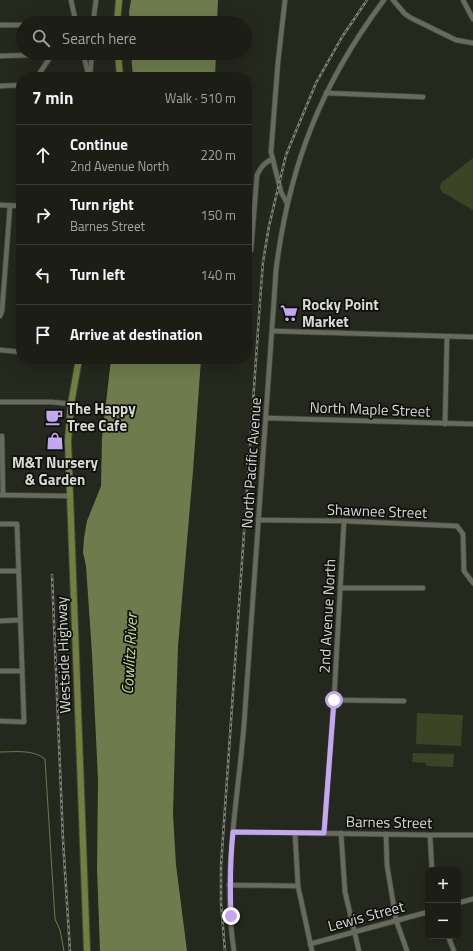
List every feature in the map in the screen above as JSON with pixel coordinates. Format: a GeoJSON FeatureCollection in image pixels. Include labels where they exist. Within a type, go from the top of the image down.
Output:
{"type":"FeatureCollection","features":[{"type":"Feature","properties":{"kind":"main road"},"geometry":{"type":"LineString","coordinates":[[118,16],[119,0]]}},
{"type":"Feature","properties":{"kind":"main road"},"geometry":{"type":"LineString","coordinates":[[119,60],[120,72]]}},
{"type":"Feature","properties":{"kind":"main road","name":"Westside Highway"},"geometry":{"type":"LineString","coordinates":[[78,364],[71,404],[68,441],[87,951]]}},
{"type":"Feature","properties":{"kind":"street"},"geometry":{"type":"LineString","coordinates":[[71,0],[74,16]]}},
{"type":"Feature","properties":{"kind":"street"},"geometry":{"type":"LineString","coordinates":[[94,16],[96,0]]}},
{"type":"Feature","properties":{"kind":"street"},"geometry":{"type":"LineString","coordinates":[[286,0],[271,144],[272,160],[281,192],[287,203]]}},
{"type":"Feature","properties":{"kind":"street","name":"North Pacific Avenue"},"geometry":{"type":"LineString","coordinates":[[234,951],[230,858],[241,764],[276,270],[287,203],[304,144],[326,93],[350,49],[384,0]]}},
{"type":"Feature","properties":{"kind":"street"},"geometry":{"type":"LineString","coordinates":[[393,0],[405,14],[411,18],[456,40],[473,43]]}},
{"type":"Feature","properties":{"kind":"street"},"geometry":{"type":"LineString","coordinates":[[463,0],[473,19]]}},
{"type":"Feature","properties":{"kind":"street"},"geometry":{"type":"LineString","coordinates":[[0,25],[16,26]]}},
{"type":"Feature","properties":{"kind":"street"},"geometry":{"type":"LineString","coordinates":[[0,56],[16,55]]}},
{"type":"Feature","properties":{"kind":"street"},"geometry":{"type":"LineString","coordinates":[[40,72],[48,60]]}},
{"type":"Feature","properties":{"kind":"street"},"geometry":{"type":"LineString","coordinates":[[85,60],[88,72]]}},
{"type":"Feature","properties":{"kind":"street"},"geometry":{"type":"LineString","coordinates":[[90,72],[91,60]]}},
{"type":"Feature","properties":{"kind":"street"},"geometry":{"type":"LineString","coordinates":[[0,86],[16,85]]}},
{"type":"Feature","properties":{"kind":"street"},"geometry":{"type":"LineString","coordinates":[[326,93],[422,97]]}},
{"type":"Feature","properties":{"kind":"street"},"geometry":{"type":"LineString","coordinates":[[252,238],[257,175],[264,163],[272,160]]}},
{"type":"Feature","properties":{"kind":"street"},"geometry":{"type":"LineString","coordinates":[[0,206],[16,206]]}},
{"type":"Feature","properties":{"kind":"street"},"geometry":{"type":"LineString","coordinates":[[0,316],[2,311],[10,206]]}},
{"type":"Feature","properties":{"kind":"street"},"geometry":{"type":"LineString","coordinates":[[272,331],[473,337]]}},
{"type":"Feature","properties":{"kind":"street"},"geometry":{"type":"LineString","coordinates":[[445,424],[447,337]]}},
{"type":"Feature","properties":{"kind":"street"},"geometry":{"type":"LineString","coordinates":[[0,350],[16,352]]}},
{"type":"Feature","properties":{"kind":"street"},"geometry":{"type":"LineString","coordinates":[[0,402],[52,402],[71,404]]}},
{"type":"Feature","properties":{"kind":"street","name":"North Maple Street"},"geometry":{"type":"LineString","coordinates":[[266,418],[473,424]]}},
{"type":"Feature","properties":{"kind":"street"},"geometry":{"type":"LineString","coordinates":[[2,436],[1,495],[69,496]]}},
{"type":"Feature","properties":{"kind":"street","name":"Shawnee Street"},"geometry":{"type":"LineString","coordinates":[[258,520],[344,521],[457,526],[463,534],[464,571],[473,584]]}},
{"type":"Feature","properties":{"kind":"street","name":"2nd Avenue North"},"geometry":{"type":"LineString","coordinates":[[324,833],[334,700],[344,521]]}},
{"type":"Feature","properties":{"kind":"street"},"geometry":{"type":"LineString","coordinates":[[0,524],[17,524],[24,722],[0,721]]}},
{"type":"Feature","properties":{"kind":"street"},"geometry":{"type":"LineString","coordinates":[[1,571],[18,571]]}},
{"type":"Feature","properties":{"kind":"street"},"geometry":{"type":"LineString","coordinates":[[340,588],[423,588]]}},
{"type":"Feature","properties":{"kind":"street"},"geometry":{"type":"LineString","coordinates":[[0,621],[20,620]]}},
{"type":"Feature","properties":{"kind":"street"},"geometry":{"type":"LineString","coordinates":[[1,671],[21,671]]}},
{"type":"Feature","properties":{"kind":"street"},"geometry":{"type":"LineString","coordinates":[[334,700],[404,701]]}},
{"type":"Feature","properties":{"kind":"street","name":"Barnes Street"},"geometry":{"type":"LineString","coordinates":[[233,832],[473,835]]}},
{"type":"Feature","properties":{"kind":"street"},"geometry":{"type":"LineString","coordinates":[[295,833],[298,886],[312,951]]}},
{"type":"Feature","properties":{"kind":"street"},"geometry":{"type":"LineString","coordinates":[[341,833],[345,892],[359,951]]}},
{"type":"Feature","properties":{"kind":"street"},"geometry":{"type":"LineString","coordinates":[[386,834],[386,865],[396,920],[407,951]]}},
{"type":"Feature","properties":{"kind":"street"},"geometry":{"type":"LineString","coordinates":[[430,835],[432,867]]}},
{"type":"Feature","properties":{"kind":"street"},"geometry":{"type":"LineString","coordinates":[[230,885],[298,886]]}},
{"type":"Feature","properties":{"kind":"street"},"geometry":{"type":"LineString","coordinates":[[461,903],[473,899]]}},
{"type":"Feature","properties":{"kind":"street","name":"Lewis Street"},"geometry":{"type":"LineString","coordinates":[[310,944],[425,913]]}},
{"type":"Feature","properties":{"kind":"street"},"geometry":{"type":"LineString","coordinates":[[449,939],[454,951]]}},
{"type":"Feature","properties":{"kind":"shaded area"},"geometry":{"type":"Polygon","coordinates":[[[473,158],[473,210],[442,192],[440,188],[441,183],[473,158]]]}},
{"type":"Feature","properties":{"kind":"shaded area"},"geometry":{"type":"Polygon","coordinates":[[[417,713],[463,715],[461,746],[416,744],[417,713]]]}},
{"type":"Feature","properties":{"kind":"shaded area"},"geometry":{"type":"Polygon","coordinates":[[[413,753],[454,754],[453,767],[426,766],[426,763],[412,762],[413,753]]]}},
{"type":"Feature","properties":{"kind":"water"},"geometry":{"type":"Polygon","coordinates":[[[131,0],[218,0],[217,16],[129,16],[131,0]]]}},
{"type":"Feature","properties":{"kind":"water"},"geometry":{"type":"Polygon","coordinates":[[[132,60],[216,60],[215,72],[133,72],[132,60]]]}},
{"type":"Feature","properties":{"kind":"water","name":"Cowlitz River"},"geometry":{"type":"Polygon","coordinates":[[[110,364],[201,364],[178,646],[173,814],[176,865],[187,951],[100,951],[97,868],[98,780],[92,654],[86,566],[83,552],[87,521],[101,486],[102,438],[110,364]]]}},
{"type":"Feature","properties":{"kind":"waterway"},"geometry":{"type":"LineString","coordinates":[[0,752],[29,752],[45,759],[55,919],[60,930],[64,951]]}},
{"type":"Feature","properties":{"kind":"railway"},"geometry":{"type":"LineString","coordinates":[[225,951],[221,903],[221,866],[263,262],[269,226],[286,155],[316,83],[342,37],[367,0]]}},
{"type":"Feature","properties":{"kind":"railway"},"geometry":{"type":"LineString","coordinates":[[52,575],[63,840],[70,951]]}},
{"type":"Feature","properties":{"kind":"place","name":"Rocky Point Market"},"geometry":{"type":"Point","coordinates":[289,313]}},
{"type":"Feature","properties":{"kind":"place","name":"The Happy Tree Cafe"},"geometry":{"type":"Point","coordinates":[54,417]}},
{"type":"Feature","properties":{"kind":"place","name":"M&T Nursery & Garden"},"geometry":{"type":"Point","coordinates":[55,441]}},
{"type":"Feature","properties":{"kind":"route"},"geometry":{"type":"LineString","coordinates":[[231,916],[230,858],[233,832],[324,833],[334,700]]}}]}
